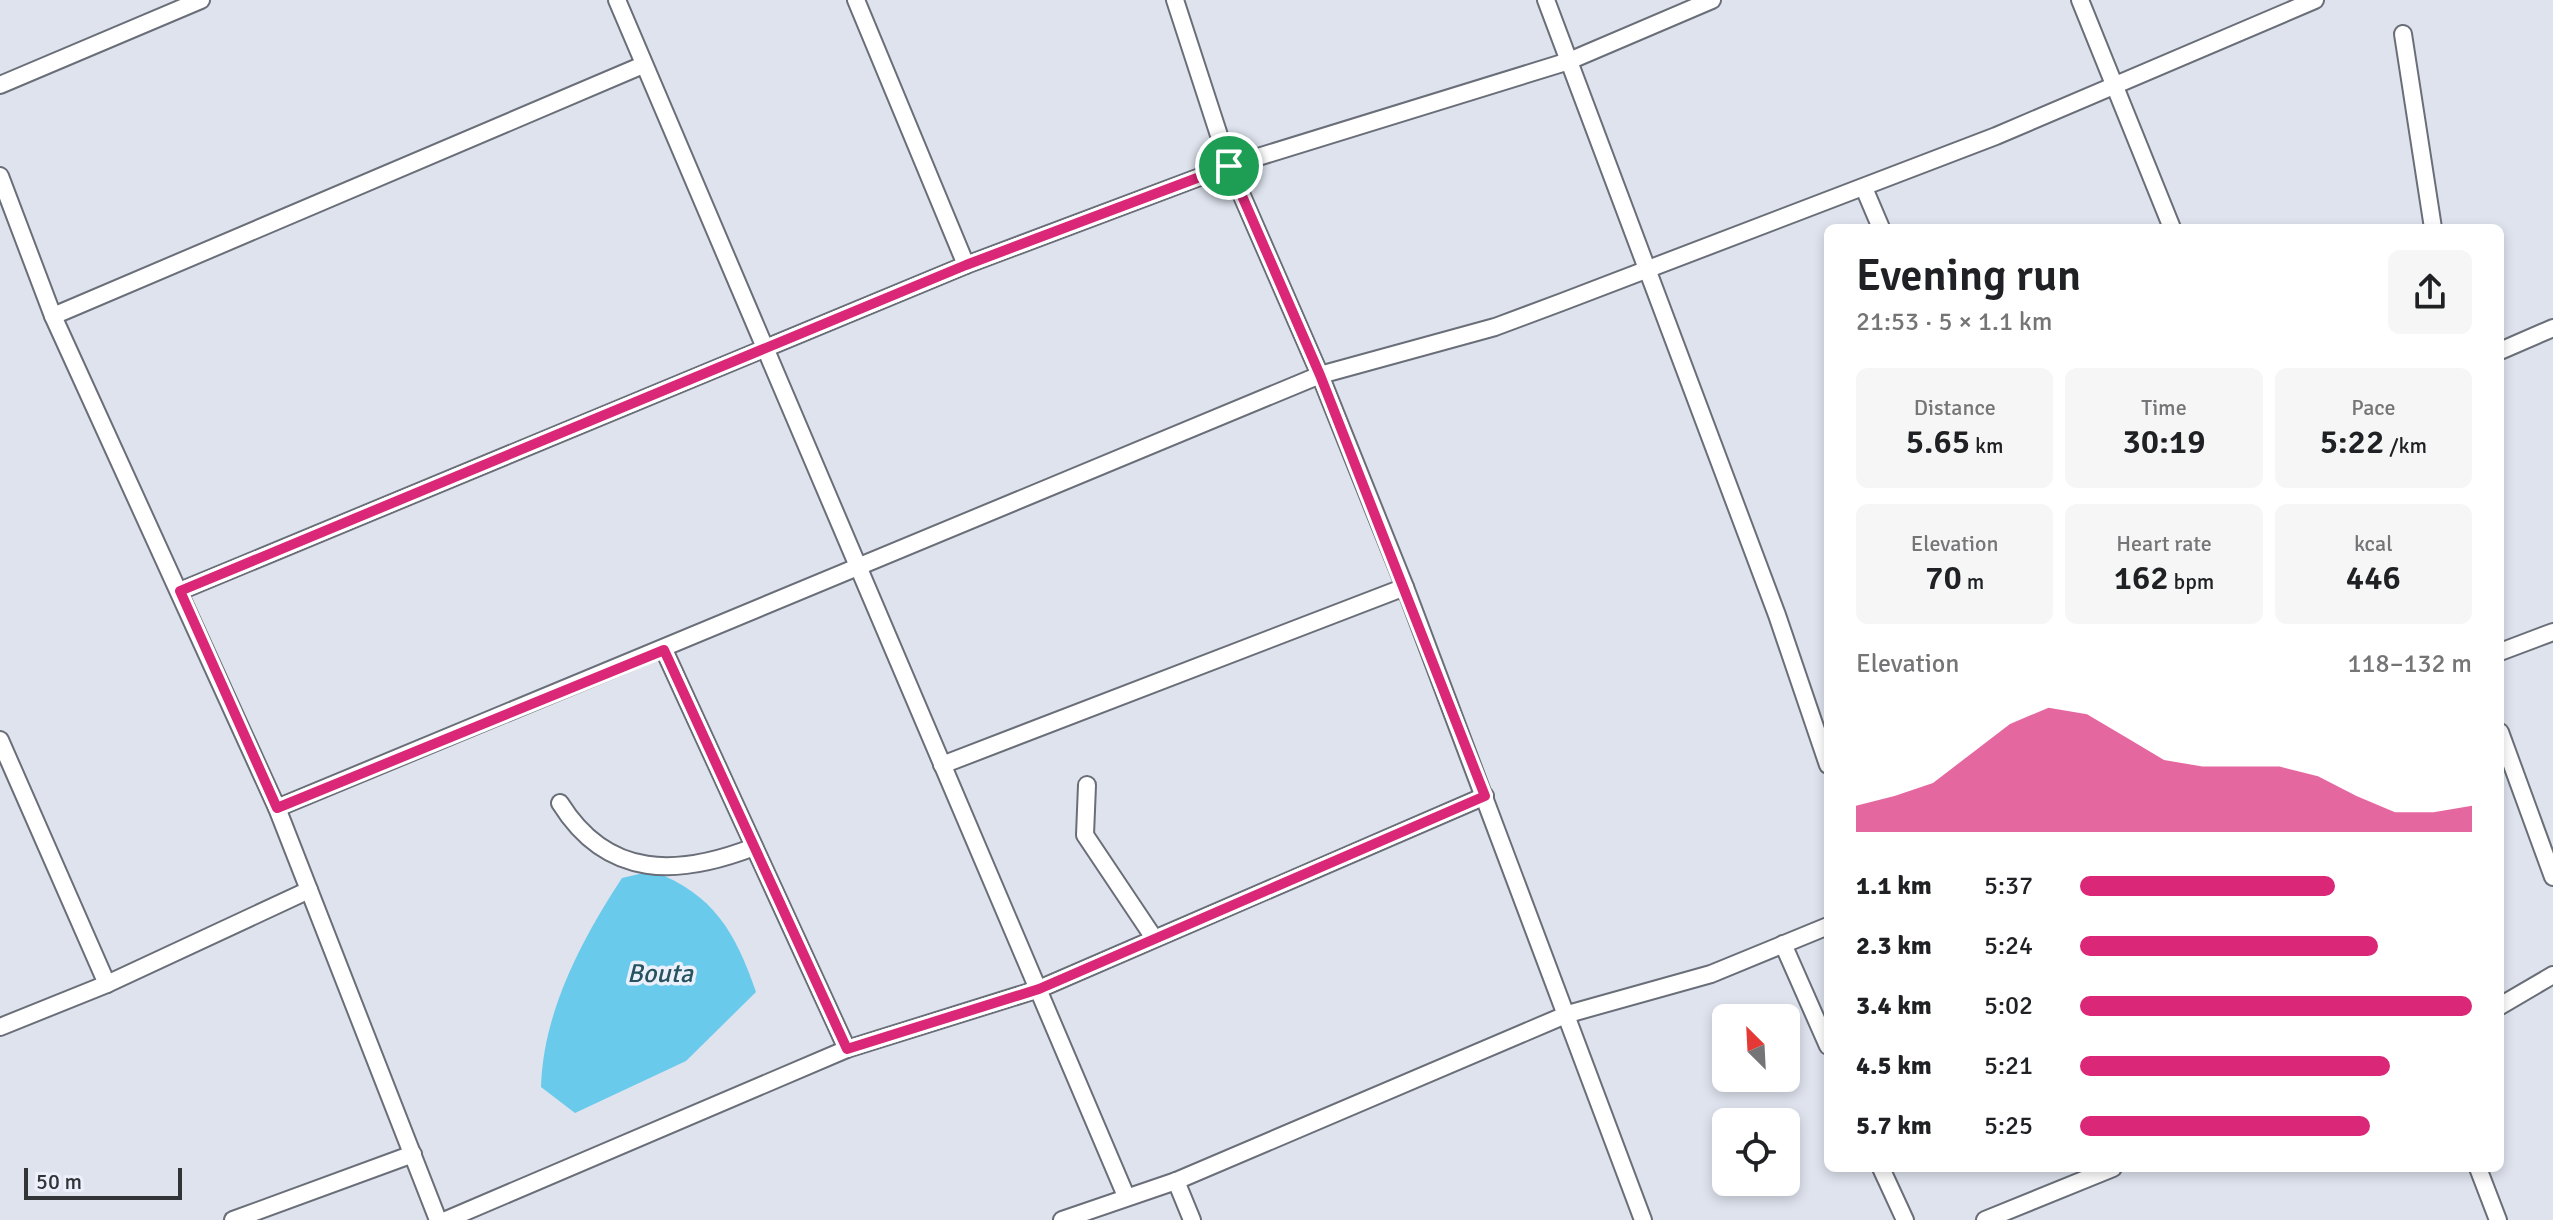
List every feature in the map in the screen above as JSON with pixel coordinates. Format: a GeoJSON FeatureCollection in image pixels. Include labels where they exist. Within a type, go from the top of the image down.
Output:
{"type":"FeatureCollection","features":[{"type":"Feature","properties":{"kind":"street"},"geometry":{"type":"LineString","coordinates":[[0,85],[201,0]]}},
{"type":"Feature","properties":{"kind":"street"},"geometry":{"type":"LineString","coordinates":[[617,0],[1126,1196]]}},
{"type":"Feature","properties":{"kind":"street"},"geometry":{"type":"LineString","coordinates":[[856,0],[966,265]]}},
{"type":"Feature","properties":{"kind":"street"},"geometry":{"type":"LineString","coordinates":[[1175,0],[1229,166],[1320,375],[1405,587],[1643,1220]]}},
{"type":"Feature","properties":{"kind":"street"},"geometry":{"type":"LineString","coordinates":[[1546,0],[1777,615],[1824,753]]}},
{"type":"Feature","properties":{"kind":"street"},"geometry":{"type":"LineString","coordinates":[[180,591],[966,265],[1229,166],[1569,61],[1712,0]]}},
{"type":"Feature","properties":{"kind":"street"},"geometry":{"type":"LineString","coordinates":[[2080,0],[2170,224]]}},
{"type":"Feature","properties":{"kind":"street"},"geometry":{"type":"LineString","coordinates":[[277,808],[664,650],[1320,375],[1495,327],[1647,270],[2114,88],[2315,0]]}},
{"type":"Feature","properties":{"kind":"street"},"geometry":{"type":"LineString","coordinates":[[2403,34],[2432,224]]}},
{"type":"Feature","properties":{"kind":"street"},"geometry":{"type":"LineString","coordinates":[[53,316],[643,65]]}},
{"type":"Feature","properties":{"kind":"street"},"geometry":{"type":"LineString","coordinates":[[0,177],[53,316],[277,808],[438,1220]]}},
{"type":"Feature","properties":{"kind":"street"},"geometry":{"type":"LineString","coordinates":[[1864,188],[1879,224]]}},
{"type":"Feature","properties":{"kind":"street"},"geometry":{"type":"LineString","coordinates":[[2504,349],[2553,328]]}},
{"type":"Feature","properties":{"kind":"street"},"geometry":{"type":"LineString","coordinates":[[942,765],[1405,587]]}},
{"type":"Feature","properties":{"kind":"street"},"geometry":{"type":"LineString","coordinates":[[2504,650],[2553,632]]}},
{"type":"Feature","properties":{"kind":"street"},"geometry":{"type":"LineString","coordinates":[[664,650],[847,1049]]}},
{"type":"Feature","properties":{"kind":"street"},"geometry":{"type":"LineString","coordinates":[[0,740],[107,984]]}},
{"type":"Feature","properties":{"kind":"street"},"geometry":{"type":"LineString","coordinates":[[2504,743],[2553,877]]}},
{"type":"Feature","properties":{"kind":"street"},"geometry":{"type":"LineString","coordinates":[[1087,785],[1085,835],[1154,938]]}},
{"type":"Feature","properties":{"kind":"street"},"geometry":{"type":"LineString","coordinates":[[446,1220],[847,1049],[1039,989],[1485,796]]}},
{"type":"Feature","properties":{"kind":"street"},"geometry":{"type":"LineString","coordinates":[[560,803],[581,831],[594,842],[641,863],[691,867],[754,847]]}},
{"type":"Feature","properties":{"kind":"street"},"geometry":{"type":"LineString","coordinates":[[0,1027],[107,984],[309,890]]}},
{"type":"Feature","properties":{"kind":"street"},"geometry":{"type":"LineString","coordinates":[[1062,1220],[1176,1181],[1568,1014],[1711,974],[1824,928]]}},
{"type":"Feature","properties":{"kind":"street"},"geometry":{"type":"LineString","coordinates":[[1783,944],[1824,1037]]}},
{"type":"Feature","properties":{"kind":"street"},"geometry":{"type":"LineString","coordinates":[[2504,1004],[2553,975]]}},
{"type":"Feature","properties":{"kind":"street"},"geometry":{"type":"LineString","coordinates":[[233,1220],[413,1154]]}},
{"type":"Feature","properties":{"kind":"street"},"geometry":{"type":"LineString","coordinates":[[1883,1172],[1905,1220]]}},
{"type":"Feature","properties":{"kind":"street"},"geometry":{"type":"LineString","coordinates":[[1985,1220],[2103,1172]]}},
{"type":"Feature","properties":{"kind":"street"},"geometry":{"type":"LineString","coordinates":[[2480,1172],[2498,1220]]}},
{"type":"Feature","properties":{"kind":"street"},"geometry":{"type":"LineString","coordinates":[[1176,1181],[1192,1220]]}},
{"type":"Feature","properties":{"kind":"water","name":"Bouta"},"geometry":{"type":"Polygon","coordinates":[[[652,871],[673,880],[707,904],[730,933],[756,992],[686,1061],[575,1113],[541,1087],[543,1059],[557,1004],[579,951],[622,878],[652,871]]]}},
{"type":"Feature","properties":{"kind":"route"},"geometry":{"type":"LineString","coordinates":[[1229,166],[1320,375],[1485,796],[1039,989],[847,1049],[664,650],[277,808],[180,591],[966,265],[1229,166]]}}]}
